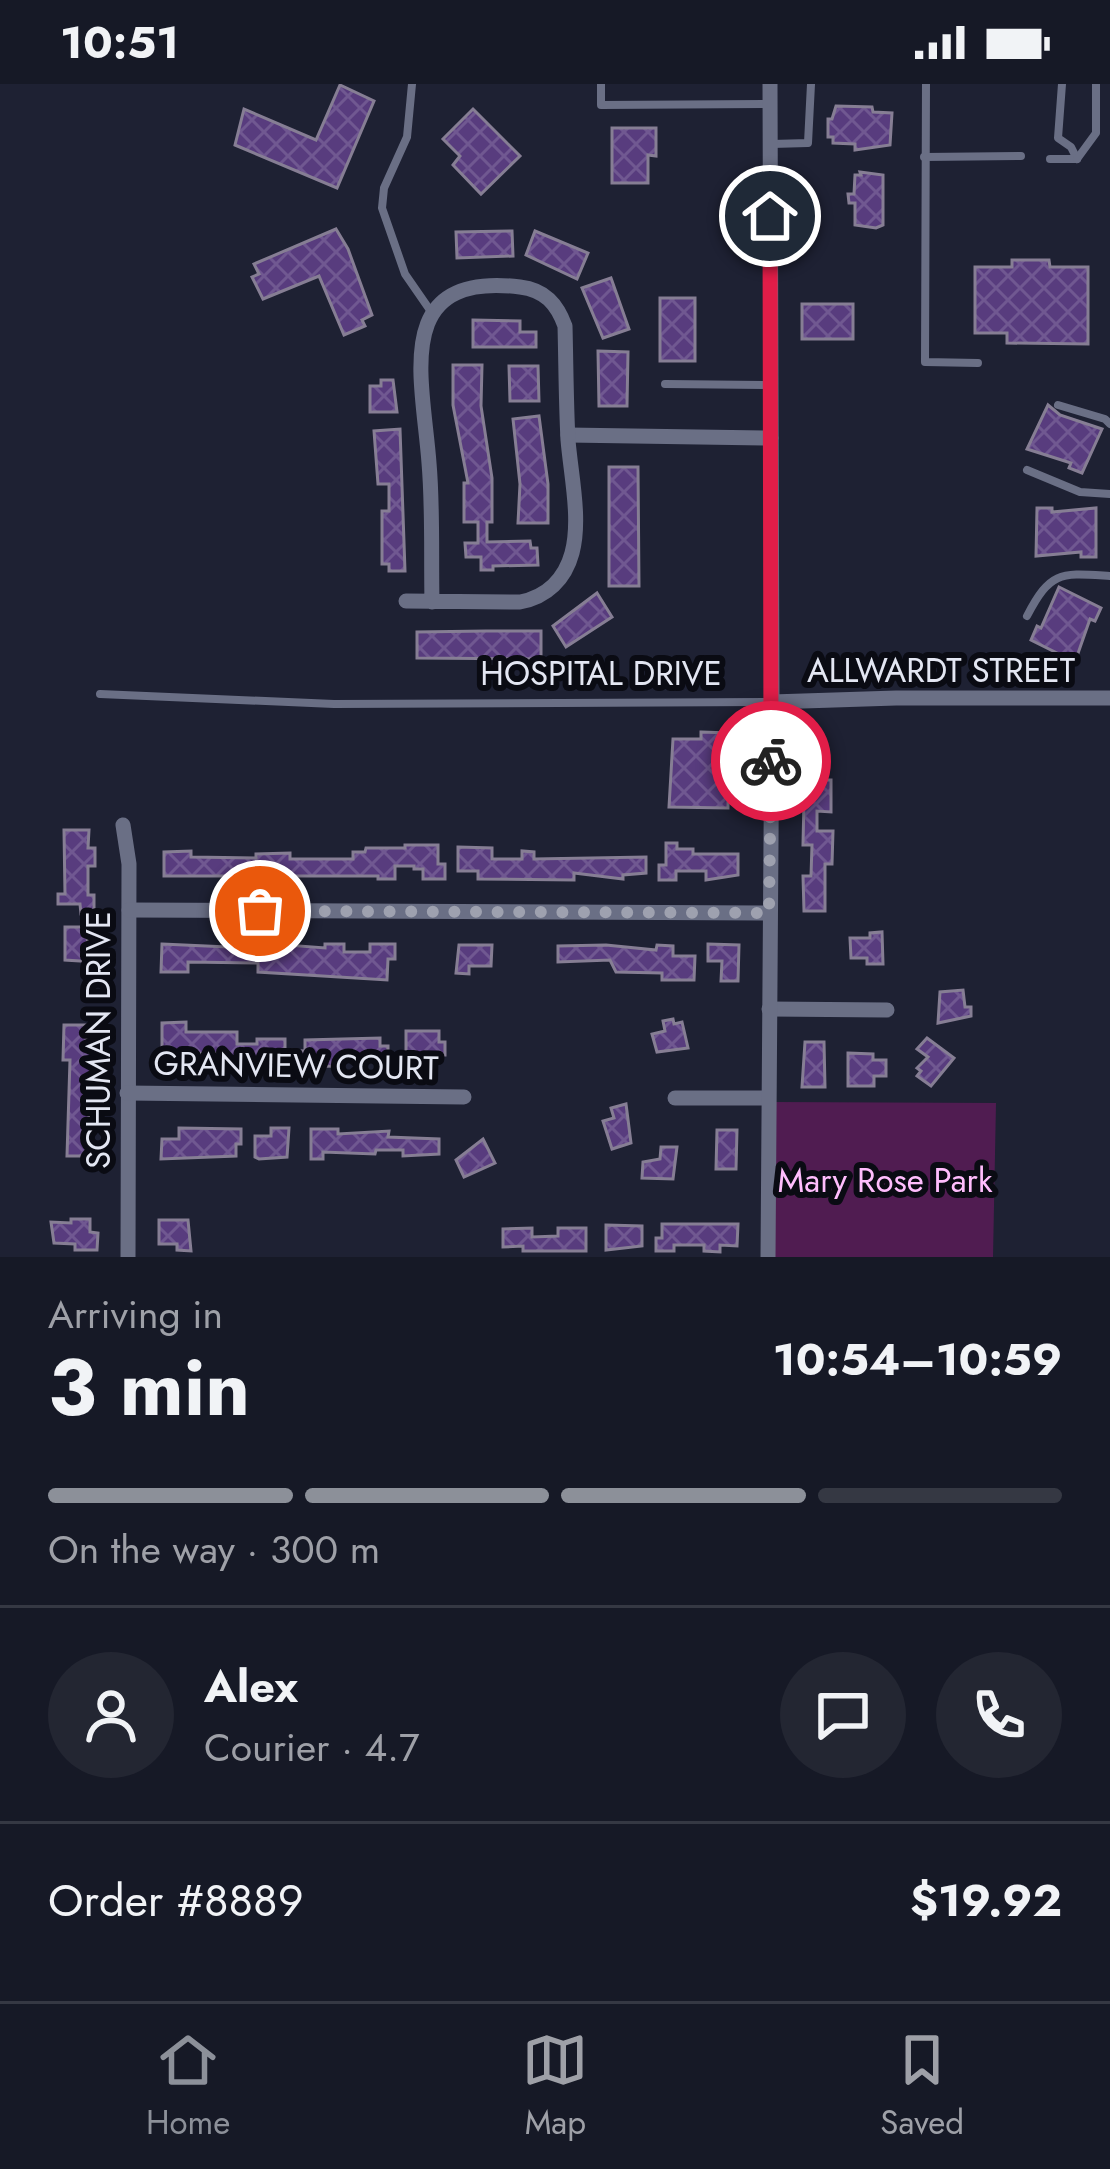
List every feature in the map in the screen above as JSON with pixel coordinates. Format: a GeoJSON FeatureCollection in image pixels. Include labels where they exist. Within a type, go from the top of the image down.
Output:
{"type":"FeatureCollection","features":[{"type":"Feature","properties":{"kind":"street"},"geometry":{"type":"LineString","coordinates":[[768,1257],[770,84]]}},
{"type":"Feature","properties":{"kind":"street"},"geometry":{"type":"LineString","coordinates":[[406,602],[432,602],[520,602],[554,587],[573,550],[565,326],[557,305],[538,291],[482,286],[438,303],[425,326],[418,368],[430,464],[432,602]]}},
{"type":"Feature","properties":{"kind":"street"},"geometry":{"type":"LineString","coordinates":[[568,435],[770,438]]}},
{"type":"Feature","properties":{"kind":"street","name":"ALLWARDT STREET"},"geometry":{"type":"LineString","coordinates":[[772,702],[1110,698]]}},
{"type":"Feature","properties":{"kind":"street","name":"SCHUMAN DRIVE"},"geometry":{"type":"LineString","coordinates":[[123,824],[129,910],[128,1257]]}},
{"type":"Feature","properties":{"kind":"street"},"geometry":{"type":"LineString","coordinates":[[129,910],[769,913]]}},
{"type":"Feature","properties":{"kind":"street"},"geometry":{"type":"LineString","coordinates":[[770,1009],[887,1010]]}},
{"type":"Feature","properties":{"kind":"street","name":"GRANVIEW COURT"},"geometry":{"type":"LineString","coordinates":[[128,1093],[464,1097]]}},
{"type":"Feature","properties":{"kind":"street"},"geometry":{"type":"LineString","coordinates":[[675,1098],[768,1098]]}},
{"type":"Feature","properties":{"kind":"lane"},"geometry":{"type":"LineString","coordinates":[[412,84],[407,137],[384,188],[382,208],[405,274],[432,313]]}},
{"type":"Feature","properties":{"kind":"lane"},"geometry":{"type":"LineString","coordinates":[[601,84],[601,105],[770,104]]}},
{"type":"Feature","properties":{"kind":"lane"},"geometry":{"type":"LineString","coordinates":[[770,144],[808,143],[811,84]]}},
{"type":"Feature","properties":{"kind":"lane"},"geometry":{"type":"LineString","coordinates":[[926,84],[925,362],[978,363]]}},
{"type":"Feature","properties":{"kind":"lane"},"geometry":{"type":"LineString","coordinates":[[1062,84],[1058,139],[1071,147],[1077,159]]}},
{"type":"Feature","properties":{"kind":"lane"},"geometry":{"type":"LineString","coordinates":[[1077,159],[1096,133],[1096,84]]}},
{"type":"Feature","properties":{"kind":"lane"},"geometry":{"type":"LineString","coordinates":[[924,157],[1021,156]]}},
{"type":"Feature","properties":{"kind":"lane"},"geometry":{"type":"LineString","coordinates":[[1050,159],[1077,159]]}},
{"type":"Feature","properties":{"kind":"lane"},"geometry":{"type":"LineString","coordinates":[[665,384],[770,385]]}},
{"type":"Feature","properties":{"kind":"lane"},"geometry":{"type":"LineString","coordinates":[[1058,405],[1110,424]]}},
{"type":"Feature","properties":{"kind":"lane"},"geometry":{"type":"LineString","coordinates":[[1027,470],[1080,492],[1110,494]]}},
{"type":"Feature","properties":{"kind":"lane"},"geometry":{"type":"LineString","coordinates":[[1027,616],[1043,585],[1059,576],[1110,576]]}},
{"type":"Feature","properties":{"kind":"lane","name":"HOSPITAL DRIVE"},"geometry":{"type":"LineString","coordinates":[[100,694],[334,704],[772,702]]}},
{"type":"Feature","properties":{"kind":"green space","name":"Mary Rose Park"},"geometry":{"type":"Polygon","coordinates":[[[775,1102],[996,1103],[993,1257],[774,1257],[775,1102]]]}},
{"type":"Feature","properties":{"kind":"building"},"geometry":{"type":"Polygon","coordinates":[[[340,85],[374,101],[337,188],[235,145],[244,109],[316,140],[340,85]]]}},
{"type":"Feature","properties":{"kind":"building"},"geometry":{"type":"Polygon","coordinates":[[[836,106],[892,113],[890,145],[855,150],[855,144],[833,143],[833,137],[828,137],[828,119],[836,106]]]}},
{"type":"Feature","properties":{"kind":"building"},"geometry":{"type":"Polygon","coordinates":[[[473,109],[520,156],[481,194],[453,165],[460,156],[443,139],[473,109]]]}},
{"type":"Feature","properties":{"kind":"building"},"geometry":{"type":"Polygon","coordinates":[[[612,128],[656,128],[656,156],[648,155],[648,183],[612,183],[612,128]]]}},
{"type":"Feature","properties":{"kind":"building"},"geometry":{"type":"Polygon","coordinates":[[[855,175],[883,175],[883,225],[876,228],[855,225],[855,203],[849,203],[848,194],[854,194],[855,175]]]}},
{"type":"Feature","properties":{"kind":"building"},"geometry":{"type":"Polygon","coordinates":[[[336,229],[372,315],[362,320],[365,326],[344,335],[319,276],[263,299],[252,277],[259,274],[254,264],[336,229]]]}},
{"type":"Feature","properties":{"kind":"building"},"geometry":{"type":"Polygon","coordinates":[[[512,231],[513,256],[457,258],[456,232],[512,231]]]}},
{"type":"Feature","properties":{"kind":"building"},"geometry":{"type":"Polygon","coordinates":[[[535,231],[588,253],[577,279],[526,255],[535,231]]]}},
{"type":"Feature","properties":{"kind":"building"},"geometry":{"type":"Polygon","coordinates":[[[1012,260],[1088,267],[1088,344],[1007,343],[1007,333],[975,333],[975,267],[1012,267],[1012,260]]]}},
{"type":"Feature","properties":{"kind":"building"},"geometry":{"type":"Polygon","coordinates":[[[611,278],[629,329],[603,338],[582,288],[611,278]]]}},
{"type":"Feature","properties":{"kind":"building"},"geometry":{"type":"Polygon","coordinates":[[[660,298],[695,298],[695,361],[660,361],[660,298]]]}},
{"type":"Feature","properties":{"kind":"building"},"geometry":{"type":"Polygon","coordinates":[[[802,304],[853,304],[853,339],[802,339],[802,304]]]}},
{"type":"Feature","properties":{"kind":"building"},"geometry":{"type":"Polygon","coordinates":[[[473,320],[520,321],[520,332],[536,332],[536,347],[473,347],[473,320]]]}},
{"type":"Feature","properties":{"kind":"building"},"geometry":{"type":"Polygon","coordinates":[[[598,351],[628,352],[627,406],[599,406],[598,351]]]}},
{"type":"Feature","properties":{"kind":"building"},"geometry":{"type":"Polygon","coordinates":[[[453,365],[482,365],[481,406],[492,478],[487,542],[530,541],[531,548],[537,548],[538,565],[481,570],[481,557],[466,557],[465,543],[478,543],[478,522],[464,522],[464,483],[468,483],[453,405],[453,365]]]}},
{"type":"Feature","properties":{"kind":"building"},"geometry":{"type":"Polygon","coordinates":[[[509,366],[538,366],[539,401],[510,401],[509,366]]]}},
{"type":"Feature","properties":{"kind":"building"},"geometry":{"type":"Polygon","coordinates":[[[381,380],[393,380],[397,412],[370,412],[370,386],[381,386],[381,380]]]}},
{"type":"Feature","properties":{"kind":"building"},"geometry":{"type":"Polygon","coordinates":[[[1048,405],[1060,415],[1102,429],[1082,473],[1069,468],[1071,463],[1027,449],[1048,405]]]}},
{"type":"Feature","properties":{"kind":"building"},"geometry":{"type":"Polygon","coordinates":[[[539,416],[548,523],[518,523],[520,484],[513,419],[539,416]]]}},
{"type":"Feature","properties":{"kind":"building"},"geometry":{"type":"Polygon","coordinates":[[[400,429],[405,571],[389,571],[389,564],[382,564],[382,511],[389,511],[389,484],[378,484],[374,431],[400,429]]]}},
{"type":"Feature","properties":{"kind":"building"},"geometry":{"type":"Polygon","coordinates":[[[609,467],[638,467],[639,586],[609,586],[609,467]]]}},
{"type":"Feature","properties":{"kind":"building"},"geometry":{"type":"Polygon","coordinates":[[[1037,508],[1052,508],[1052,512],[1096,508],[1096,557],[1081,557],[1081,552],[1036,556],[1037,508]]]}},
{"type":"Feature","properties":{"kind":"building"},"geometry":{"type":"Polygon","coordinates":[[[1059,587],[1101,608],[1095,621],[1090,619],[1075,662],[1031,640],[1059,587]]]}},
{"type":"Feature","properties":{"kind":"building"},"geometry":{"type":"Polygon","coordinates":[[[597,593],[612,617],[566,647],[553,626],[597,593]]]}},
{"type":"Feature","properties":{"kind":"building"},"geometry":{"type":"Polygon","coordinates":[[[541,631],[541,659],[417,658],[417,632],[541,631]]]}},
{"type":"Feature","properties":{"kind":"building"},"geometry":{"type":"Polygon","coordinates":[[[701,732],[729,733],[728,808],[669,807],[673,739],[701,739],[701,732]]]}},
{"type":"Feature","properties":{"kind":"building"},"geometry":{"type":"Polygon","coordinates":[[[802,734],[817,735],[820,780],[831,780],[831,812],[817,811],[817,831],[833,831],[832,864],[825,864],[825,911],[804,911],[803,876],[811,876],[812,845],[803,845],[804,799],[810,799],[811,768],[801,768],[802,734]]]}},
{"type":"Feature","properties":{"kind":"building"},"geometry":{"type":"Polygon","coordinates":[[[64,830],[89,830],[88,848],[95,848],[95,866],[88,866],[94,914],[81,914],[80,904],[58,904],[58,894],[65,894],[64,830]]]}},
{"type":"Feature","properties":{"kind":"building"},"geometry":{"type":"Polygon","coordinates":[[[666,843],[693,849],[693,854],[738,854],[738,875],[706,880],[706,871],[676,871],[676,880],[659,880],[659,865],[666,865],[666,843]]]}},
{"type":"Feature","properties":{"kind":"building"},"geometry":{"type":"Polygon","coordinates":[[[438,845],[438,864],[445,864],[445,879],[423,879],[423,869],[414,866],[395,866],[395,879],[164,876],[164,852],[191,851],[191,857],[256,858],[256,854],[290,853],[290,859],[353,859],[353,852],[366,848],[438,845]]]}},
{"type":"Feature","properties":{"kind":"building"},"geometry":{"type":"Polygon","coordinates":[[[458,847],[492,848],[492,859],[522,859],[522,851],[534,852],[534,859],[646,857],[646,873],[623,875],[623,879],[574,873],[574,880],[478,879],[478,871],[458,871],[458,847]]]}},
{"type":"Feature","properties":{"kind":"building"},"geometry":{"type":"Polygon","coordinates":[[[65,927],[87,927],[95,962],[65,960],[65,927]]]}},
{"type":"Feature","properties":{"kind":"building"},"geometry":{"type":"Polygon","coordinates":[[[882,932],[883,964],[851,958],[850,938],[870,938],[870,933],[882,932]]]}},
{"type":"Feature","properties":{"kind":"building"},"geometry":{"type":"Polygon","coordinates":[[[162,944],[274,949],[274,944],[325,948],[325,944],[344,944],[344,952],[370,952],[370,944],[395,944],[395,959],[388,959],[387,980],[258,972],[258,963],[188,962],[188,972],[161,972],[162,944]]]}},
{"type":"Feature","properties":{"kind":"building"},"geometry":{"type":"Polygon","coordinates":[[[708,944],[739,945],[738,981],[721,981],[722,961],[708,961],[708,944]]]}},
{"type":"Feature","properties":{"kind":"building"},"geometry":{"type":"Polygon","coordinates":[[[459,945],[492,945],[491,966],[469,966],[469,974],[456,973],[459,945]]]}},
{"type":"Feature","properties":{"kind":"building"},"geometry":{"type":"Polygon","coordinates":[[[657,945],[673,946],[673,956],[695,956],[694,980],[662,980],[662,973],[616,972],[610,960],[558,962],[558,946],[656,950],[657,945]]]}},
{"type":"Feature","properties":{"kind":"building"},"geometry":{"type":"Polygon","coordinates":[[[963,990],[971,1016],[938,1023],[940,992],[963,990]]]}},
{"type":"Feature","properties":{"kind":"building"},"geometry":{"type":"Polygon","coordinates":[[[673,1019],[674,1024],[682,1022],[688,1048],[657,1052],[652,1034],[665,1031],[663,1021],[673,1019]]]}},
{"type":"Feature","properties":{"kind":"building"},"geometry":{"type":"Polygon","coordinates":[[[186,1022],[186,1032],[237,1032],[237,1044],[285,1039],[285,1050],[305,1051],[305,1040],[380,1038],[380,1046],[388,1046],[388,1061],[342,1059],[342,1066],[257,1067],[257,1057],[221,1058],[221,1053],[186,1054],[186,1065],[162,1066],[162,1023],[186,1022]]]}},
{"type":"Feature","properties":{"kind":"building"},"geometry":{"type":"Polygon","coordinates":[[[64,1025],[86,1025],[86,1045],[97,1046],[97,1061],[91,1061],[96,1109],[89,1109],[89,1144],[96,1144],[96,1156],[67,1156],[70,1060],[63,1060],[64,1025]]]}},
{"type":"Feature","properties":{"kind":"building"},"geometry":{"type":"Polygon","coordinates":[[[406,1031],[439,1031],[445,1055],[406,1055],[406,1031]]]}},
{"type":"Feature","properties":{"kind":"building"},"geometry":{"type":"Polygon","coordinates":[[[927,1038],[954,1058],[931,1086],[917,1076],[921,1071],[917,1068],[928,1057],[917,1049],[927,1038]]]}},
{"type":"Feature","properties":{"kind":"building"},"geometry":{"type":"Polygon","coordinates":[[[805,1042],[824,1042],[825,1087],[802,1087],[805,1042]]]}},
{"type":"Feature","properties":{"kind":"building"},"geometry":{"type":"Polygon","coordinates":[[[848,1053],[886,1060],[886,1076],[874,1076],[874,1086],[848,1086],[848,1053]]]}},
{"type":"Feature","properties":{"kind":"building"},"geometry":{"type":"Polygon","coordinates":[[[626,1104],[631,1143],[612,1149],[603,1121],[614,1118],[611,1108],[626,1104]]]}},
{"type":"Feature","properties":{"kind":"building"},"geometry":{"type":"Polygon","coordinates":[[[179,1128],[241,1129],[241,1144],[236,1144],[236,1156],[161,1159],[162,1139],[179,1139],[179,1128]]]}},
{"type":"Feature","properties":{"kind":"building"},"geometry":{"type":"Polygon","coordinates":[[[271,1128],[289,1128],[287,1157],[259,1159],[255,1136],[271,1136],[271,1128]]]}},
{"type":"Feature","properties":{"kind":"building"},"geometry":{"type":"Polygon","coordinates":[[[311,1129],[338,1129],[338,1134],[389,1131],[388,1137],[439,1139],[439,1154],[323,1152],[323,1159],[311,1159],[311,1129]]]}},
{"type":"Feature","properties":{"kind":"building"},"geometry":{"type":"Polygon","coordinates":[[[717,1130],[737,1130],[736,1169],[716,1169],[717,1130]]]}},
{"type":"Feature","properties":{"kind":"building"},"geometry":{"type":"Polygon","coordinates":[[[483,1139],[495,1163],[464,1177],[456,1160],[483,1139]]]}},
{"type":"Feature","properties":{"kind":"building"},"geometry":{"type":"Polygon","coordinates":[[[661,1147],[677,1147],[673,1179],[642,1178],[643,1162],[660,1159],[661,1147]]]}},
{"type":"Feature","properties":{"kind":"building"},"geometry":{"type":"Polygon","coordinates":[[[71,1219],[90,1219],[90,1232],[98,1233],[97,1250],[54,1243],[51,1222],[71,1223],[71,1219]]]}},
{"type":"Feature","properties":{"kind":"building"},"geometry":{"type":"Polygon","coordinates":[[[159,1220],[188,1220],[191,1251],[177,1250],[177,1244],[159,1244],[159,1220]]]}},
{"type":"Feature","properties":{"kind":"building"},"geometry":{"type":"Polygon","coordinates":[[[662,1224],[738,1224],[737,1246],[720,1245],[720,1252],[704,1251],[704,1245],[674,1245],[674,1251],[656,1251],[662,1224]]]}},
{"type":"Feature","properties":{"kind":"building"},"geometry":{"type":"Polygon","coordinates":[[[606,1225],[642,1226],[642,1246],[606,1250],[606,1225]]]}},
{"type":"Feature","properties":{"kind":"building"},"geometry":{"type":"Polygon","coordinates":[[[532,1228],[532,1237],[558,1236],[558,1228],[586,1228],[586,1251],[503,1247],[503,1229],[532,1228]]]}},
{"type":"Feature","properties":{"kind":"way so far"},"geometry":{"type":"LineString","coordinates":[[260,911],[769,913],[771,761]]}},
{"type":"Feature","properties":{"kind":"route"},"geometry":{"type":"LineString","coordinates":[[770,216],[771,761]]}}]}
